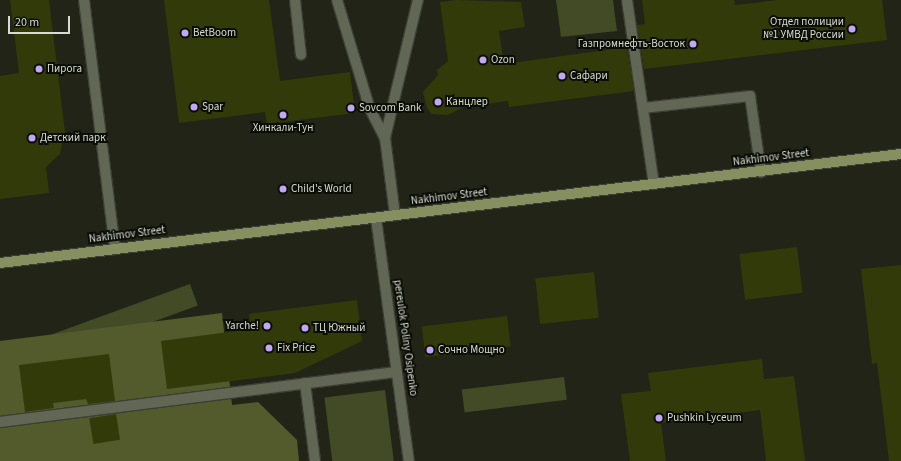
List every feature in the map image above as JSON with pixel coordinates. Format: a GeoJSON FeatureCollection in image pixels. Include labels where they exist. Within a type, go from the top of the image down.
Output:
{"type":"FeatureCollection","features":[{"type":"Feature","properties":{"kind":"main road","name":"Nakhimov Street"},"geometry":{"type":"LineString","coordinates":[[0,263],[901,154]]}},
{"type":"Feature","properties":{"kind":"street"},"geometry":{"type":"LineString","coordinates":[[84,0],[115,249]]}},
{"type":"Feature","properties":{"kind":"street"},"geometry":{"type":"LineString","coordinates":[[295,0],[301,55]]}},
{"type":"Feature","properties":{"kind":"street"},"geometry":{"type":"LineString","coordinates":[[337,0],[370,109],[385,138],[395,215]]}},
{"type":"Feature","properties":{"kind":"street"},"geometry":{"type":"LineString","coordinates":[[385,138],[418,0]]}},
{"type":"Feature","properties":{"kind":"street"},"geometry":{"type":"LineString","coordinates":[[627,0],[654,184]]}},
{"type":"Feature","properties":{"kind":"street"},"geometry":{"type":"LineString","coordinates":[[643,108],[750,96],[761,172]]}},
{"type":"Feature","properties":{"kind":"street","name":"pereulok Poliny Osipenko"},"geometry":{"type":"LineString","coordinates":[[376,218],[409,461]]}},
{"type":"Feature","properties":{"kind":"street"},"geometry":{"type":"LineString","coordinates":[[0,422],[398,372]]}},
{"type":"Feature","properties":{"kind":"street"},"geometry":{"type":"LineString","coordinates":[[305,383],[315,461]]}},
{"type":"Feature","properties":{"kind":"green space"},"geometry":{"type":"Polygon","coordinates":[[[556,0],[613,0],[617,31],[561,37],[556,0]]]}},
{"type":"Feature","properties":{"kind":"green space"},"geometry":{"type":"Polygon","coordinates":[[[190,284],[198,306],[17,371],[10,350],[190,284]]]}},
{"type":"Feature","properties":{"kind":"green space"},"geometry":{"type":"Polygon","coordinates":[[[222,313],[232,405],[258,402],[297,440],[299,461],[0,461],[0,341],[222,313]]]}},
{"type":"Feature","properties":{"kind":"green space"},"geometry":{"type":"Polygon","coordinates":[[[564,377],[567,400],[465,412],[462,390],[564,377]]]}},
{"type":"Feature","properties":{"kind":"green space"},"geometry":{"type":"Polygon","coordinates":[[[385,390],[394,461],[332,461],[324,397],[385,390]]]}},
{"type":"Feature","properties":{"kind":"building"},"geometry":{"type":"Polygon","coordinates":[[[10,0],[49,0],[65,132],[60,154],[46,167],[49,193],[0,199],[0,76],[19,73],[10,0]]]}},
{"type":"Feature","properties":{"kind":"building"},"geometry":{"type":"Polygon","coordinates":[[[164,0],[269,0],[280,81],[350,72],[355,113],[267,124],[265,112],[179,123],[164,0]]]}},
{"type":"Feature","properties":{"kind":"building"},"geometry":{"type":"Polygon","coordinates":[[[457,0],[521,2],[525,27],[499,31],[504,64],[627,47],[634,91],[509,107],[508,101],[463,107],[448,115],[432,114],[427,108],[423,92],[438,75],[437,70],[448,61],[440,2],[457,0]]]}},
{"type":"Feature","properties":{"kind":"building"},"geometry":{"type":"Polygon","coordinates":[[[642,0],[734,0],[735,5],[778,0],[882,0],[887,40],[644,69],[637,25],[645,24],[642,0]]]}},
{"type":"Feature","properties":{"kind":"building"},"geometry":{"type":"Polygon","coordinates":[[[797,247],[803,293],[745,300],[739,254],[797,247]]]}},
{"type":"Feature","properties":{"kind":"building"},"geometry":{"type":"Polygon","coordinates":[[[901,265],[901,461],[889,461],[877,363],[872,364],[861,269],[901,265]]]}},
{"type":"Feature","properties":{"kind":"building"},"geometry":{"type":"Polygon","coordinates":[[[594,272],[599,318],[540,324],[535,278],[594,272]]]}},
{"type":"Feature","properties":{"kind":"building"},"geometry":{"type":"Polygon","coordinates":[[[357,300],[362,341],[295,373],[167,389],[161,341],[251,329],[249,314],[357,300]]]}},
{"type":"Feature","properties":{"kind":"building"},"geometry":{"type":"Polygon","coordinates":[[[507,316],[511,347],[425,357],[422,326],[507,316]]]}},
{"type":"Feature","properties":{"kind":"building"},"geometry":{"type":"Polygon","coordinates":[[[109,354],[115,401],[88,404],[86,399],[53,403],[54,408],[25,412],[19,365],[109,354]]]}},
{"type":"Feature","properties":{"kind":"building"},"geometry":{"type":"Polygon","coordinates":[[[762,359],[764,379],[794,376],[805,461],[766,461],[760,410],[661,423],[666,461],[630,461],[621,394],[651,391],[648,373],[762,359]]]}},
{"type":"Feature","properties":{"kind":"building"},"geometry":{"type":"Polygon","coordinates":[[[116,414],[120,440],[93,444],[89,418],[116,414]]]}},
{"type":"Feature","properties":{"kind":"place","name":"Отдел полиции №1 УМВД России"},"geometry":{"type":"Point","coordinates":[852,29]}},
{"type":"Feature","properties":{"kind":"place","name":"BetBoom"},"geometry":{"type":"Point","coordinates":[185,33]}},
{"type":"Feature","properties":{"kind":"place","name":"Газпромнефть-Восток"},"geometry":{"type":"Point","coordinates":[693,44]}},
{"type":"Feature","properties":{"kind":"place","name":"Ozon"},"geometry":{"type":"Point","coordinates":[483,60]}},
{"type":"Feature","properties":{"kind":"place","name":"Пирога"},"geometry":{"type":"Point","coordinates":[39,69]}},
{"type":"Feature","properties":{"kind":"place","name":"Сафари"},"geometry":{"type":"Point","coordinates":[562,76]}},
{"type":"Feature","properties":{"kind":"place","name":"Канцлер"},"geometry":{"type":"Point","coordinates":[438,102]}},
{"type":"Feature","properties":{"kind":"place","name":"Spar"},"geometry":{"type":"Point","coordinates":[194,107]}},
{"type":"Feature","properties":{"kind":"place","name":"Sovcom Bank"},"geometry":{"type":"Point","coordinates":[351,108]}},
{"type":"Feature","properties":{"kind":"place","name":"Хинкали-Тун"},"geometry":{"type":"Point","coordinates":[283,115]}},
{"type":"Feature","properties":{"kind":"place","name":"Детский парк"},"geometry":{"type":"Point","coordinates":[32,138]}},
{"type":"Feature","properties":{"kind":"place","name":"Child's World"},"geometry":{"type":"Point","coordinates":[283,189]}},
{"type":"Feature","properties":{"kind":"place","name":"Yarche!"},"geometry":{"type":"Point","coordinates":[267,326]}},
{"type":"Feature","properties":{"kind":"place","name":"ТЦ Южный"},"geometry":{"type":"Point","coordinates":[305,328]}},
{"type":"Feature","properties":{"kind":"place","name":"Fix Price"},"geometry":{"type":"Point","coordinates":[269,348]}},
{"type":"Feature","properties":{"kind":"place","name":"Сочно Мощно"},"geometry":{"type":"Point","coordinates":[430,350]}},
{"type":"Feature","properties":{"kind":"place","name":"Pushkin Lyceum"},"geometry":{"type":"Point","coordinates":[659,418]}}]}
